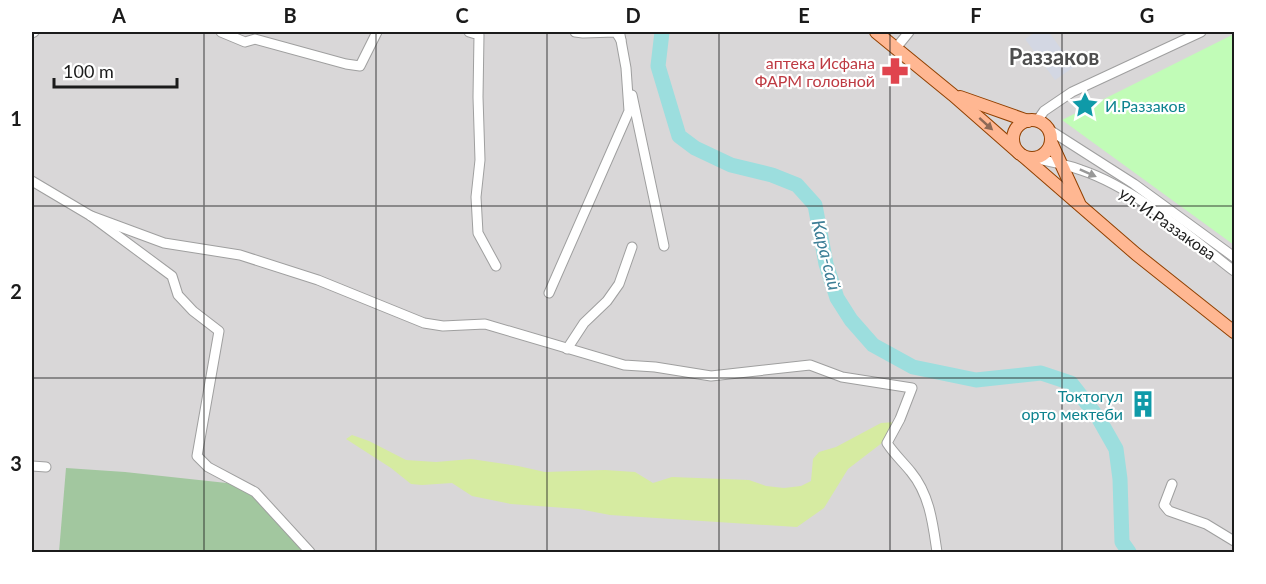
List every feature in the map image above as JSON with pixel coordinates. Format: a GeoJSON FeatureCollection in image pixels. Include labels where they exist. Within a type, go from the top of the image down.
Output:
{"type":"FeatureCollection","features":[{"type":"Feature","properties":{"kind":"main road"},"geometry":{"type":"LineString","coordinates":[[876,32],[954,95],[1083,209],[1234,332]]}},
{"type":"Feature","properties":{"kind":"main road"},"geometry":{"type":"LineString","coordinates":[[954,95],[1032,121],[1048,129],[1060,163],[1083,209]]}},
{"type":"Feature","properties":{"kind":"main road"},"geometry":{"type":"LineString","coordinates":[[1024,156],[1014,146],[1013,137],[1019,125],[1032,121]]}},
{"type":"Feature","properties":{"kind":"main road"},"geometry":{"type":"LineString","coordinates":[[1024,156],[1045,154],[1051,142]]}},
{"type":"Feature","properties":{"kind":"street"},"geometry":{"type":"LineString","coordinates":[[221,32],[245,42],[255,39],[360,66],[377,32]]}},
{"type":"Feature","properties":{"kind":"street"},"geometry":{"type":"LineString","coordinates":[[469,32],[479,33],[480,160],[476,196],[478,233],[496,266]]}},
{"type":"Feature","properties":{"kind":"street"},"geometry":{"type":"LineString","coordinates":[[575,32],[616,32],[620,35],[664,246]]}},
{"type":"Feature","properties":{"kind":"street"},"geometry":{"type":"LineString","coordinates":[[896,48],[909,32]]}},
{"type":"Feature","properties":{"kind":"street"},"geometry":{"type":"LineString","coordinates":[[1032,121],[1072,92],[1201,32]]}},
{"type":"Feature","properties":{"kind":"street"},"geometry":{"type":"LineString","coordinates":[[549,293],[629,111],[626,68],[620,35]]}},
{"type":"Feature","properties":{"kind":"street","name":"ул. И.Раззакова"},"geometry":{"type":"LineString","coordinates":[[1048,129],[1134,184],[1234,257]]}},
{"type":"Feature","properties":{"kind":"street","name":"ул. И.Раззакова"},"geometry":{"type":"LineString","coordinates":[[1024,156],[1084,170],[1128,192],[1234,271]]}},
{"type":"Feature","properties":{"kind":"street"},"geometry":{"type":"LineString","coordinates":[[32,181],[92,216],[172,276],[178,295],[193,311],[219,332],[197,456],[208,467],[255,492],[310,552]]}},
{"type":"Feature","properties":{"kind":"street"},"geometry":{"type":"LineString","coordinates":[[92,216],[164,243],[240,255],[307,276],[424,323],[443,326],[485,324],[624,365],[655,367],[711,376],[810,365],[842,377],[912,388],[900,419],[887,443],[896,457],[913,474],[930,506],[937,552]]}},
{"type":"Feature","properties":{"kind":"street"},"geometry":{"type":"LineString","coordinates":[[567,349],[584,323],[607,301],[619,284],[632,247]]}},
{"type":"Feature","properties":{"kind":"street"},"geometry":{"type":"LineString","coordinates":[[32,466],[46,467]]}},
{"type":"Feature","properties":{"kind":"street"},"geometry":{"type":"LineString","coordinates":[[1172,484],[1164,505],[1169,511],[1206,524],[1227,535],[1234,542]]}},
{"type":"Feature","properties":{"kind":"shaded area","name":"Раззаков"},"geometry":{"type":"Polygon","coordinates":[[[32,32],[1234,32],[1234,552],[32,552],[32,32]]]}},
{"type":"Feature","properties":{"kind":"shaded area"},"geometry":{"type":"Polygon","coordinates":[[[1036,32],[1049,32],[1074,67],[1055,80],[1025,39],[1036,32]]]}},
{"type":"Feature","properties":{"kind":"green space"},"geometry":{"type":"Polygon","coordinates":[[[1234,34],[1234,245],[1062,120],[1234,34]]]}},
{"type":"Feature","properties":{"kind":"green space"},"geometry":{"type":"Polygon","coordinates":[[[896,422],[891,436],[848,469],[824,508],[797,527],[610,515],[579,509],[511,504],[472,496],[452,483],[411,484],[346,439],[352,435],[406,460],[436,462],[471,459],[545,472],[605,470],[635,472],[653,483],[672,477],[749,480],[766,486],[784,488],[801,486],[811,481],[813,459],[819,452],[836,447],[881,423],[896,422]]]}},
{"type":"Feature","properties":{"kind":"green space"},"geometry":{"type":"Polygon","coordinates":[[[66,468],[245,485],[310,552],[59,552],[66,468]]]}},
{"type":"Feature","properties":{"kind":"waterway","name":"Кара-сай"},"geometry":{"type":"LineString","coordinates":[[662,32],[658,66],[679,136],[695,148],[731,165],[772,175],[797,185],[815,205],[826,264],[837,298],[851,320],[873,345],[913,367],[976,380],[1041,373],[1071,383],[1099,419],[1116,449],[1120,479],[1122,542],[1129,552]]}},
{"type":"Feature","properties":{"kind":"place","name":"аптека Исфана ФАРМ головной"},"geometry":{"type":"Point","coordinates":[895,71]}},
{"type":"Feature","properties":{"kind":"place","name":"И.Раззаков"},"geometry":{"type":"Point","coordinates":[1085,105]}},
{"type":"Feature","properties":{"kind":"place","name":"Токтогул орто мектеби"},"geometry":{"type":"Point","coordinates":[1143,404]}},
{"type":"Feature","properties":{"kind":"district","name":"Раззаков"},"geometry":{"type":"Point","coordinates":[1054,56]}}]}
